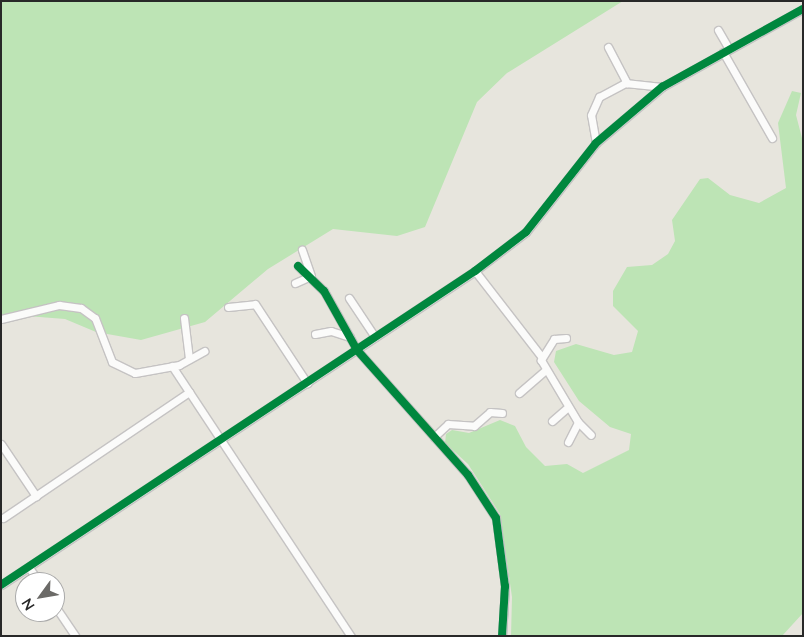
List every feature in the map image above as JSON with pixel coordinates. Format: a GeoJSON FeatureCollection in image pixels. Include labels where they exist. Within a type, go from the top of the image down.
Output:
{"type":"FeatureCollection","features":[{"type":"Feature","properties":{"kind":"street"},"geometry":{"type":"LineString","coordinates":[[1,585],[30,568],[475,271],[526,232],[596,143],[662,87],[803,8]]}},
{"type":"Feature","properties":{"kind":"street"},"geometry":{"type":"LineString","coordinates":[[718,30],[726,50],[772,138]]}},
{"type":"Feature","properties":{"kind":"street"},"geometry":{"type":"LineString","coordinates":[[608,47],[627,83]]}},
{"type":"Feature","properties":{"kind":"street"},"geometry":{"type":"LineString","coordinates":[[596,143],[591,115],[594,102],[627,83],[662,87]]}},
{"type":"Feature","properties":{"kind":"street"},"geometry":{"type":"LineString","coordinates":[[302,250],[311,276],[357,350],[468,475],[499,527],[498,555],[505,586],[502,636]]}},
{"type":"Feature","properties":{"kind":"street"},"geometry":{"type":"LineString","coordinates":[[298,266],[311,276]]}},
{"type":"Feature","properties":{"kind":"street"},"geometry":{"type":"LineString","coordinates":[[475,271],[541,356],[545,370],[568,407],[578,422],[591,435]]}},
{"type":"Feature","properties":{"kind":"street"},"geometry":{"type":"LineString","coordinates":[[295,283],[311,276]]}},
{"type":"Feature","properties":{"kind":"street"},"geometry":{"type":"LineString","coordinates":[[349,298],[375,338]]}},
{"type":"Feature","properties":{"kind":"street"},"geometry":{"type":"LineString","coordinates":[[228,307],[255,304],[307,383]]}},
{"type":"Feature","properties":{"kind":"street"},"geometry":{"type":"LineString","coordinates":[[1,319],[70,305],[95,318],[108,353],[119,368],[135,373],[172,366],[204,351]]}},
{"type":"Feature","properties":{"kind":"street"},"geometry":{"type":"LineString","coordinates":[[184,318],[189,359]]}},
{"type":"Feature","properties":{"kind":"street"},"geometry":{"type":"LineString","coordinates":[[315,334],[331,331],[350,337]]}},
{"type":"Feature","properties":{"kind":"street"},"geometry":{"type":"LineString","coordinates":[[541,356],[554,339],[566,338]]}},
{"type":"Feature","properties":{"kind":"street"},"geometry":{"type":"LineString","coordinates":[[172,366],[351,636]]}},
{"type":"Feature","properties":{"kind":"street"},"geometry":{"type":"LineString","coordinates":[[519,393],[545,370]]}},
{"type":"Feature","properties":{"kind":"street"},"geometry":{"type":"LineString","coordinates":[[3,518],[189,392]]}},
{"type":"Feature","properties":{"kind":"street"},"geometry":{"type":"LineString","coordinates":[[552,421],[568,407]]}},
{"type":"Feature","properties":{"kind":"street"},"geometry":{"type":"LineString","coordinates":[[434,437],[448,424],[474,426],[490,412],[502,413]]}},
{"type":"Feature","properties":{"kind":"street"},"geometry":{"type":"LineString","coordinates":[[568,442],[578,422]]}},
{"type":"Feature","properties":{"kind":"street"},"geometry":{"type":"LineString","coordinates":[[1,444],[36,496]]}},
{"type":"Feature","properties":{"kind":"street"},"geometry":{"type":"LineString","coordinates":[[30,568],[33,572]]}},
{"type":"Feature","properties":{"kind":"street"},"geometry":{"type":"LineString","coordinates":[[65,621],[75,636]]}},
{"type":"Feature","properties":{"kind":"green space"},"geometry":{"type":"Polygon","coordinates":[[[1,1],[623,1],[507,73],[477,102],[425,227],[397,236],[333,229],[268,269],[205,322],[141,340],[96,332],[65,319],[1,314],[1,1]]]}},
{"type":"Feature","properties":{"kind":"green space"},"geometry":{"type":"Polygon","coordinates":[[[792,91],[801,93],[796,115],[803,142],[803,613],[782,636],[511,636],[512,597],[500,514],[468,464],[445,443],[446,434],[452,430],[469,433],[500,420],[515,426],[526,447],[545,466],[567,464],[583,473],[629,450],[631,434],[610,427],[579,401],[554,362],[556,351],[576,344],[614,355],[632,352],[638,331],[613,306],[613,291],[627,267],[652,265],[668,254],[675,241],[672,220],[700,179],[708,178],[730,195],[759,203],[786,188],[778,123],[792,91]]]}},
{"type":"Feature","properties":{"kind":"cycle path"},"geometry":{"type":"LineString","coordinates":[[1,585],[475,271],[526,232],[596,143],[662,87],[803,9]]}},
{"type":"Feature","properties":{"kind":"cycle path"},"geometry":{"type":"LineString","coordinates":[[298,266],[324,291],[357,350],[468,475],[496,518],[505,586],[502,636]]}}]}
